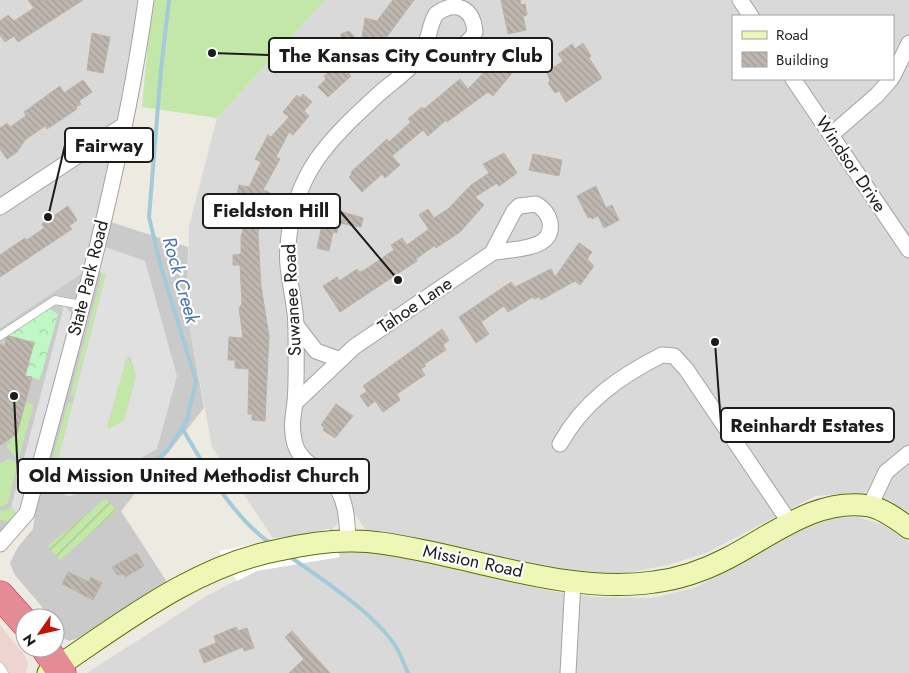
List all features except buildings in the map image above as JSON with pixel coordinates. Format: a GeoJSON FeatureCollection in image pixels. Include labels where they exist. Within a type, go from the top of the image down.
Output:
{"type":"FeatureCollection","features":[{"type":"Feature","properties":{"kind":"highway"},"geometry":{"type":"LineString","coordinates":[[0,595],[15,612]]}},
{"type":"Feature","properties":{"kind":"main road","name":"Mission Road"},"geometry":{"type":"LineString","coordinates":[[53,665],[200,576],[279,550],[343,541],[398,546],[573,581],[623,586],[673,578],[701,570],[728,558],[790,523],[820,511],[840,507],[870,506]]}},
{"type":"Feature","properties":{"kind":"main road"},"geometry":{"type":"LineString","coordinates":[[870,506],[909,528]]}},
{"type":"Feature","properties":{"kind":"street","name":"State Park Road"},"geometry":{"type":"LineString","coordinates":[[2,537],[27,514],[82,305],[124,125],[146,0]]}},
{"type":"Feature","properties":{"kind":"street"},"geometry":{"type":"LineString","coordinates":[[740,0],[750,15]]}},
{"type":"Feature","properties":{"kind":"street"},"geometry":{"type":"LineString","coordinates":[[894,74],[909,43]]}},
{"type":"Feature","properties":{"kind":"street","name":"Suwanee Road"},"geometry":{"type":"LineString","coordinates":[[343,541],[346,507],[338,489],[327,477],[314,469],[301,456],[294,443],[291,423],[295,403],[296,325],[288,269],[288,247],[295,204],[304,180],[320,151],[338,131],[420,57]]}},
{"type":"Feature","properties":{"kind":"street","name":"Windsor Drive"},"geometry":{"type":"LineString","coordinates":[[794,80],[909,250]]}},
{"type":"Feature","properties":{"kind":"street"},"geometry":{"type":"LineString","coordinates":[[831,135],[877,95],[890,80]]}},
{"type":"Feature","properties":{"kind":"street"},"geometry":{"type":"LineString","coordinates":[[0,207],[124,125]]}},
{"type":"Feature","properties":{"kind":"street","name":"Tahoe Lane"},"geometry":{"type":"LineString","coordinates":[[295,403],[338,359],[370,335],[492,253]]}},
{"type":"Feature","properties":{"kind":"street"},"geometry":{"type":"LineString","coordinates":[[296,325],[316,351],[326,357],[338,359]]}},
{"type":"Feature","properties":{"kind":"street"},"geometry":{"type":"LineString","coordinates":[[560,444],[571,422],[586,405],[606,389],[662,355],[674,356],[686,369],[790,523]]}},
{"type":"Feature","properties":{"kind":"street"},"geometry":{"type":"LineString","coordinates":[[870,506],[886,472],[909,453]]}},
{"type":"Feature","properties":{"kind":"street"},"geometry":{"type":"LineString","coordinates":[[568,673],[573,581]]}},
{"type":"Feature","properties":{"kind":"lane"},"geometry":{"type":"LineString","coordinates":[[0,336],[55,300],[82,305]]}},
{"type":"Feature","properties":{"kind":"lane"},"geometry":{"type":"LineString","coordinates":[[0,667],[4,673]]}},
{"type":"Feature","properties":{"kind":"shaded area"},"geometry":{"type":"Polygon","coordinates":[[[0,0],[137,0],[135,22],[110,160],[82,273],[0,328],[0,0]]]}},
{"type":"Feature","properties":{"kind":"shaded area"},"geometry":{"type":"Polygon","coordinates":[[[325,0],[909,0],[909,516],[895,506],[851,493],[815,496],[706,553],[668,565],[620,574],[569,570],[366,530],[355,515],[345,493],[331,474],[316,482],[328,491],[337,506],[339,522],[329,533],[273,538],[212,447],[187,313],[189,226],[217,118],[325,0]]]}},
{"type":"Feature","properties":{"kind":"shaded area"},"geometry":{"type":"Polygon","coordinates":[[[111,222],[188,247],[187,313],[204,408],[121,511],[167,582],[78,638],[69,641],[65,639],[65,608],[43,608],[14,574],[10,563],[18,547],[33,529],[37,500],[111,222]]]}},
{"type":"Feature","properties":{"kind":"shaded area"},"geometry":{"type":"Polygon","coordinates":[[[105,247],[145,261],[177,376],[157,449],[77,494],[69,496],[46,490],[47,478],[51,464],[57,464],[106,274],[99,272],[105,247]],[[127,356],[107,427],[109,429],[124,420],[136,376],[130,357],[127,356]]]}},
{"type":"Feature","properties":{"kind":"shaded area"},"geometry":{"type":"Polygon","coordinates":[[[82,273],[72,314],[64,306],[17,515],[0,533],[0,328],[82,273]]]}},
{"type":"Feature","properties":{"kind":"shaded area"},"geometry":{"type":"Polygon","coordinates":[[[64,306],[72,314],[21,508],[17,514],[11,507],[64,306]]]}},
{"type":"Feature","properties":{"kind":"shaded area"},"geometry":{"type":"Polygon","coordinates":[[[858,517],[883,525],[909,542],[909,673],[87,673],[205,597],[250,573],[292,557],[352,549],[392,554],[550,591],[594,597],[652,598],[697,587],[808,525],[829,518],[858,517]]]}},
{"type":"Feature","properties":{"kind":"shaded area"},"geometry":{"type":"Polygon","coordinates":[[[0,625],[15,644],[15,658],[26,658],[28,664],[26,673],[0,673],[0,625]]]}},
{"type":"Feature","properties":{"kind":"green space"},"geometry":{"type":"Polygon","coordinates":[[[152,0],[325,0],[217,118],[142,107],[152,0]]]}},
{"type":"Feature","properties":{"kind":"green space"},"geometry":{"type":"Polygon","coordinates":[[[102,273],[106,274],[74,397],[70,396],[102,273]]]}},
{"type":"Feature","properties":{"kind":"green space"},"geometry":{"type":"Polygon","coordinates":[[[48,308],[58,314],[40,380],[25,376],[34,343],[7,335],[48,308]]]}},
{"type":"Feature","properties":{"kind":"green space"},"geometry":{"type":"Polygon","coordinates":[[[128,356],[136,376],[124,420],[109,430],[107,427],[128,356]]]}},
{"type":"Feature","properties":{"kind":"green space"},"geometry":{"type":"Polygon","coordinates":[[[26,402],[34,404],[19,457],[13,455],[6,446],[11,442],[9,439],[17,434],[26,402]]]}},
{"type":"Feature","properties":{"kind":"green space"},"geometry":{"type":"Polygon","coordinates":[[[68,402],[73,403],[57,465],[51,464],[68,402]]]}},
{"type":"Feature","properties":{"kind":"green space"},"geometry":{"type":"Polygon","coordinates":[[[8,459],[18,462],[8,503],[2,507],[0,506],[0,464],[8,459]]]}},
{"type":"Feature","properties":{"kind":"green space"},"geometry":{"type":"Polygon","coordinates":[[[106,498],[117,511],[60,560],[48,546],[106,498]]]}},
{"type":"Feature","properties":{"kind":"green space"},"geometry":{"type":"Polygon","coordinates":[[[11,507],[17,515],[9,522],[0,520],[0,510],[4,511],[11,507]]]}},
{"type":"Feature","properties":{"kind":"pier"},"geometry":{"type":"Polygon","coordinates":[[[329,529],[340,557],[257,571],[237,581],[219,551],[329,529]]]}},
{"type":"Feature","properties":{"kind":"waterway","name":"Rock Creek"},"geometry":{"type":"LineString","coordinates":[[169,0],[161,69],[149,217],[161,267],[196,381],[187,420],[182,428],[232,506],[244,520],[271,544]]}},
{"type":"Feature","properties":{"kind":"waterway"},"geometry":{"type":"LineString","coordinates":[[148,467],[167,451],[182,428]]}},
{"type":"Feature","properties":{"kind":"waterway","name":"Rock Creek"},"geometry":{"type":"LineString","coordinates":[[289,556],[346,597],[373,620],[395,645],[408,673]]}},
{"type":"Feature","properties":{"kind":"place","name":"The Kansas City Country Club"},"geometry":{"type":"Point","coordinates":[212,53]}},
{"type":"Feature","properties":{"kind":"place","name":"Fairway"},"geometry":{"type":"Point","coordinates":[48,217]}},
{"type":"Feature","properties":{"kind":"place","name":"Fieldston Hill"},"geometry":{"type":"Point","coordinates":[398,280]}},
{"type":"Feature","properties":{"kind":"place","name":"Reinhardt Estates"},"geometry":{"type":"Point","coordinates":[715,342]}},
{"type":"Feature","properties":{"kind":"place","name":"Old Mission United Methodist Church"},"geometry":{"type":"Point","coordinates":[14,396]}}]}
